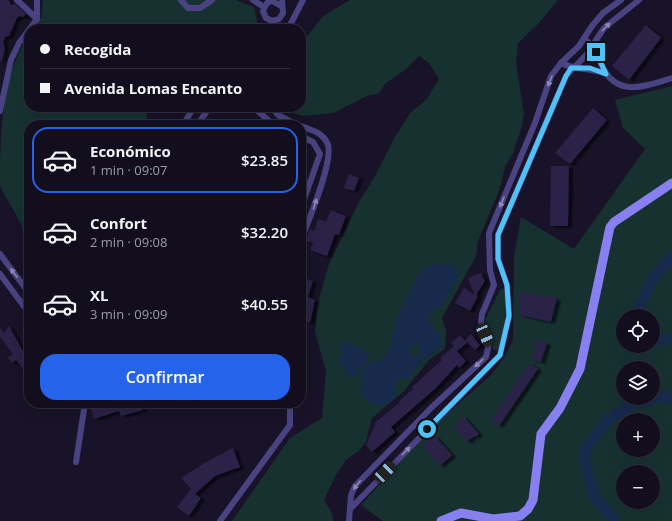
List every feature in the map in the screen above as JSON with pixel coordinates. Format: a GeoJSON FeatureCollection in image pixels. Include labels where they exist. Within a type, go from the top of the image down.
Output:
{"type":"FeatureCollection","features":[{"type":"Feature","properties":{"kind":"main road"},"geometry":{"type":"LineString","coordinates":[[441,521],[461,513],[493,519],[520,516],[528,509],[534,500],[541,434],[560,408],[580,369],[610,227],[614,222],[672,183]]}},
{"type":"Feature","properties":{"kind":"street"},"geometry":{"type":"LineString","coordinates":[[17,0],[36,18]]}},
{"type":"Feature","properties":{"kind":"street"},"geometry":{"type":"LineString","coordinates":[[32,24],[36,18],[37,0]]}},
{"type":"Feature","properties":{"kind":"street"},"geometry":{"type":"LineString","coordinates":[[181,0],[188,8],[200,8],[212,0]]}},
{"type":"Feature","properties":{"kind":"street"},"geometry":{"type":"LineString","coordinates":[[253,0],[264,7]]}},
{"type":"Feature","properties":{"kind":"street"},"geometry":{"type":"LineString","coordinates":[[291,24],[303,0]]}},
{"type":"Feature","properties":{"kind":"street"},"geometry":{"type":"LineString","coordinates":[[349,521],[351,494],[355,486],[431,408],[486,357],[489,343],[481,322],[494,285],[490,270],[490,233],[535,123],[551,76],[584,39],[592,26],[603,14],[621,0]]}},
{"type":"Feature","properties":{"kind":"street"},"geometry":{"type":"LineString","coordinates":[[350,509],[500,355],[509,316],[507,285],[498,259],[498,235],[566,76],[571,68],[587,54],[592,44],[604,28],[639,0]]}},
{"type":"Feature","properties":{"kind":"street"},"geometry":{"type":"LineString","coordinates":[[264,7],[272,2],[281,3],[282,16],[272,21],[271,24]]}},
{"type":"Feature","properties":{"kind":"street"},"geometry":{"type":"LineString","coordinates":[[264,7],[264,15],[272,21]]}},
{"type":"Feature","properties":{"kind":"street"},"geometry":{"type":"LineString","coordinates":[[0,111],[11,60],[24,36]]}},
{"type":"Feature","properties":{"kind":"street"},"geometry":{"type":"LineString","coordinates":[[584,39],[592,44],[606,74],[612,81],[626,87],[634,87],[672,78]]}},
{"type":"Feature","properties":{"kind":"street"},"geometry":{"type":"LineString","coordinates":[[561,63],[571,68],[590,68],[606,74]]}},
{"type":"Feature","properties":{"kind":"street"},"geometry":{"type":"LineString","coordinates":[[260,112],[268,120]]}},
{"type":"Feature","properties":{"kind":"street"},"geometry":{"type":"LineString","coordinates":[[275,112],[288,120]]}},
{"type":"Feature","properties":{"kind":"street"},"geometry":{"type":"LineString","coordinates":[[306,128],[322,136],[328,145],[329,154],[313,209],[306,227]]}},
{"type":"Feature","properties":{"kind":"street"},"geometry":{"type":"LineString","coordinates":[[306,138],[314,142],[320,154],[306,194]]}},
{"type":"Feature","properties":{"kind":"street"},"geometry":{"type":"LineString","coordinates":[[0,254],[24,286]]}},
{"type":"Feature","properties":{"kind":"street"},"geometry":{"type":"LineString","coordinates":[[0,274],[24,305]]}},
{"type":"Feature","properties":{"kind":"street"},"geometry":{"type":"LineString","coordinates":[[494,285],[507,285]]}},
{"type":"Feature","properties":{"kind":"street"},"geometry":{"type":"LineString","coordinates":[[488,351],[500,355]]}},
{"type":"Feature","properties":{"kind":"street"},"geometry":{"type":"LineString","coordinates":[[76,462],[84,408]]}},
{"type":"Feature","properties":{"kind":"street"},"geometry":{"type":"LineString","coordinates":[[220,521],[290,425],[290,408]]}},
{"type":"Feature","properties":{"kind":"green space"},"geometry":{"type":"Polygon","coordinates":[[[43,0],[236,0],[254,7],[258,24],[37,24],[41,18],[43,0]]]}},
{"type":"Feature","properties":{"kind":"green space"},"geometry":{"type":"Polygon","coordinates":[[[350,0],[558,0],[539,23],[518,43],[516,62],[524,115],[521,129],[513,153],[505,167],[499,191],[478,241],[476,256],[442,318],[446,331],[445,349],[430,359],[404,391],[372,418],[366,441],[360,450],[346,460],[336,475],[324,500],[332,513],[333,521],[232,521],[290,438],[322,418],[326,371],[315,332],[318,303],[329,264],[359,202],[374,178],[394,139],[410,113],[427,99],[439,79],[429,63],[419,56],[405,70],[386,83],[379,93],[367,96],[333,113],[302,116],[290,112],[306,112],[306,38],[323,16],[350,0]]]}},
{"type":"Feature","properties":{"kind":"green space"},"geometry":{"type":"Polygon","coordinates":[[[24,43],[24,112],[146,112],[147,119],[24,120],[24,234],[21,224],[1,188],[0,182],[4,106],[13,68],[24,43]]]}},
{"type":"Feature","properties":{"kind":"green space"},"geometry":{"type":"Polygon","coordinates":[[[672,86],[672,521],[383,521],[361,505],[431,428],[491,375],[504,358],[513,340],[514,257],[521,217],[574,249],[645,149],[623,128],[615,100],[672,86]]]}},
{"type":"Feature","properties":{"kind":"green space"},"geometry":{"type":"Polygon","coordinates":[[[503,288],[505,293],[506,309],[497,351],[492,348],[493,341],[485,320],[500,290],[503,288]]]}},
{"type":"Feature","properties":{"kind":"water"},"geometry":{"type":"Polygon","coordinates":[[[437,263],[448,263],[455,266],[459,275],[440,308],[431,310],[428,317],[431,326],[439,335],[441,347],[425,360],[420,355],[420,348],[417,344],[414,344],[409,351],[412,356],[418,355],[423,360],[409,378],[400,378],[397,380],[394,399],[392,401],[384,405],[374,404],[366,399],[361,391],[363,369],[370,363],[380,362],[384,357],[391,346],[395,331],[395,323],[420,273],[427,267],[437,263]]]}},
{"type":"Feature","properties":{"kind":"water"},"geometry":{"type":"Polygon","coordinates":[[[342,342],[360,348],[367,353],[367,362],[358,371],[357,377],[347,376],[344,367],[338,362],[341,357],[340,345],[342,342]]]}},
{"type":"Feature","properties":{"kind":"building"},"geometry":{"type":"Polygon","coordinates":[[[0,0],[8,0],[11,5],[15,4],[26,14],[23,17],[19,16],[17,18],[9,36],[5,37],[3,42],[5,48],[2,61],[0,61],[0,0]]]}},
{"type":"Feature","properties":{"kind":"building"},"geometry":{"type":"Polygon","coordinates":[[[646,25],[661,38],[629,80],[612,66],[646,25]]]}},
{"type":"Feature","properties":{"kind":"building"},"geometry":{"type":"Polygon","coordinates":[[[593,108],[607,120],[570,164],[555,153],[593,108]]]}},
{"type":"Feature","properties":{"kind":"building"},"geometry":{"type":"Polygon","coordinates":[[[551,166],[569,166],[568,226],[550,226],[551,166]]]}},
{"type":"Feature","properties":{"kind":"building"},"geometry":{"type":"Polygon","coordinates":[[[349,174],[359,178],[354,191],[344,188],[349,174]]]}},
{"type":"Feature","properties":{"kind":"building"},"geometry":{"type":"Polygon","coordinates":[[[331,210],[346,216],[339,235],[335,234],[327,256],[310,250],[313,243],[306,241],[310,229],[314,231],[318,219],[326,222],[331,210]]]}},
{"type":"Feature","properties":{"kind":"building"},"geometry":{"type":"Polygon","coordinates":[[[481,273],[485,281],[476,295],[478,296],[470,311],[455,303],[464,288],[474,294],[468,278],[481,273]]]}},
{"type":"Feature","properties":{"kind":"building"},"geometry":{"type":"Polygon","coordinates":[[[306,279],[313,281],[308,297],[315,300],[310,323],[306,322],[306,279]]]}},
{"type":"Feature","properties":{"kind":"building"},"geometry":{"type":"Polygon","coordinates":[[[519,292],[557,298],[551,322],[520,315],[519,292]]]}},
{"type":"Feature","properties":{"kind":"building"},"geometry":{"type":"Polygon","coordinates":[[[9,326],[24,352],[24,370],[16,360],[12,363],[8,358],[13,354],[0,337],[0,328],[4,333],[9,326]]]}},
{"type":"Feature","properties":{"kind":"building"},"geometry":{"type":"Polygon","coordinates":[[[471,334],[480,345],[475,350],[465,340],[471,334]]]}},
{"type":"Feature","properties":{"kind":"building"},"geometry":{"type":"Polygon","coordinates":[[[460,335],[467,343],[457,351],[466,361],[459,368],[457,365],[436,388],[391,427],[395,432],[372,452],[366,445],[376,422],[400,402],[399,401],[413,389],[412,387],[442,360],[440,358],[454,346],[451,343],[460,335]]]}},
{"type":"Feature","properties":{"kind":"building"},"geometry":{"type":"Polygon","coordinates":[[[537,340],[547,343],[541,362],[532,359],[537,340]]]}},
{"type":"Feature","properties":{"kind":"building"},"geometry":{"type":"Polygon","coordinates":[[[529,363],[538,369],[499,426],[491,420],[529,363]]]}},
{"type":"Feature","properties":{"kind":"building"},"geometry":{"type":"Polygon","coordinates":[[[91,408],[142,408],[143,410],[121,416],[119,411],[94,419],[91,408]]]}},
{"type":"Feature","properties":{"kind":"building"},"geometry":{"type":"Polygon","coordinates":[[[463,416],[479,434],[467,442],[454,427],[463,416]]]}},
{"type":"Feature","properties":{"kind":"building"},"geometry":{"type":"Polygon","coordinates":[[[434,435],[452,455],[440,466],[422,446],[434,435]]]}},
{"type":"Feature","properties":{"kind":"building"},"geometry":{"type":"Polygon","coordinates":[[[233,448],[240,467],[215,476],[195,494],[201,498],[189,516],[177,507],[191,489],[181,478],[206,462],[233,448]]]}},
{"type":"Feature","properties":{"kind":"waterway"},"geometry":{"type":"LineString","coordinates":[[638,309],[651,282],[672,256]]}},
{"type":"Feature","properties":{"kind":"waterway"},"geometry":{"type":"LineString","coordinates":[[660,339],[672,340]]}},
{"type":"Feature","properties":{"kind":"waterway"},"geometry":{"type":"LineString","coordinates":[[615,521],[595,497],[585,463],[585,450],[608,419],[635,403],[662,397],[672,397]]}},
{"type":"Feature","properties":{"kind":"route"},"geometry":{"type":"LineString","coordinates":[[427,429],[500,355],[504,344],[509,316],[509,295],[498,259],[498,235],[566,76],[571,68],[590,68],[606,74],[596,52]]}}]}
